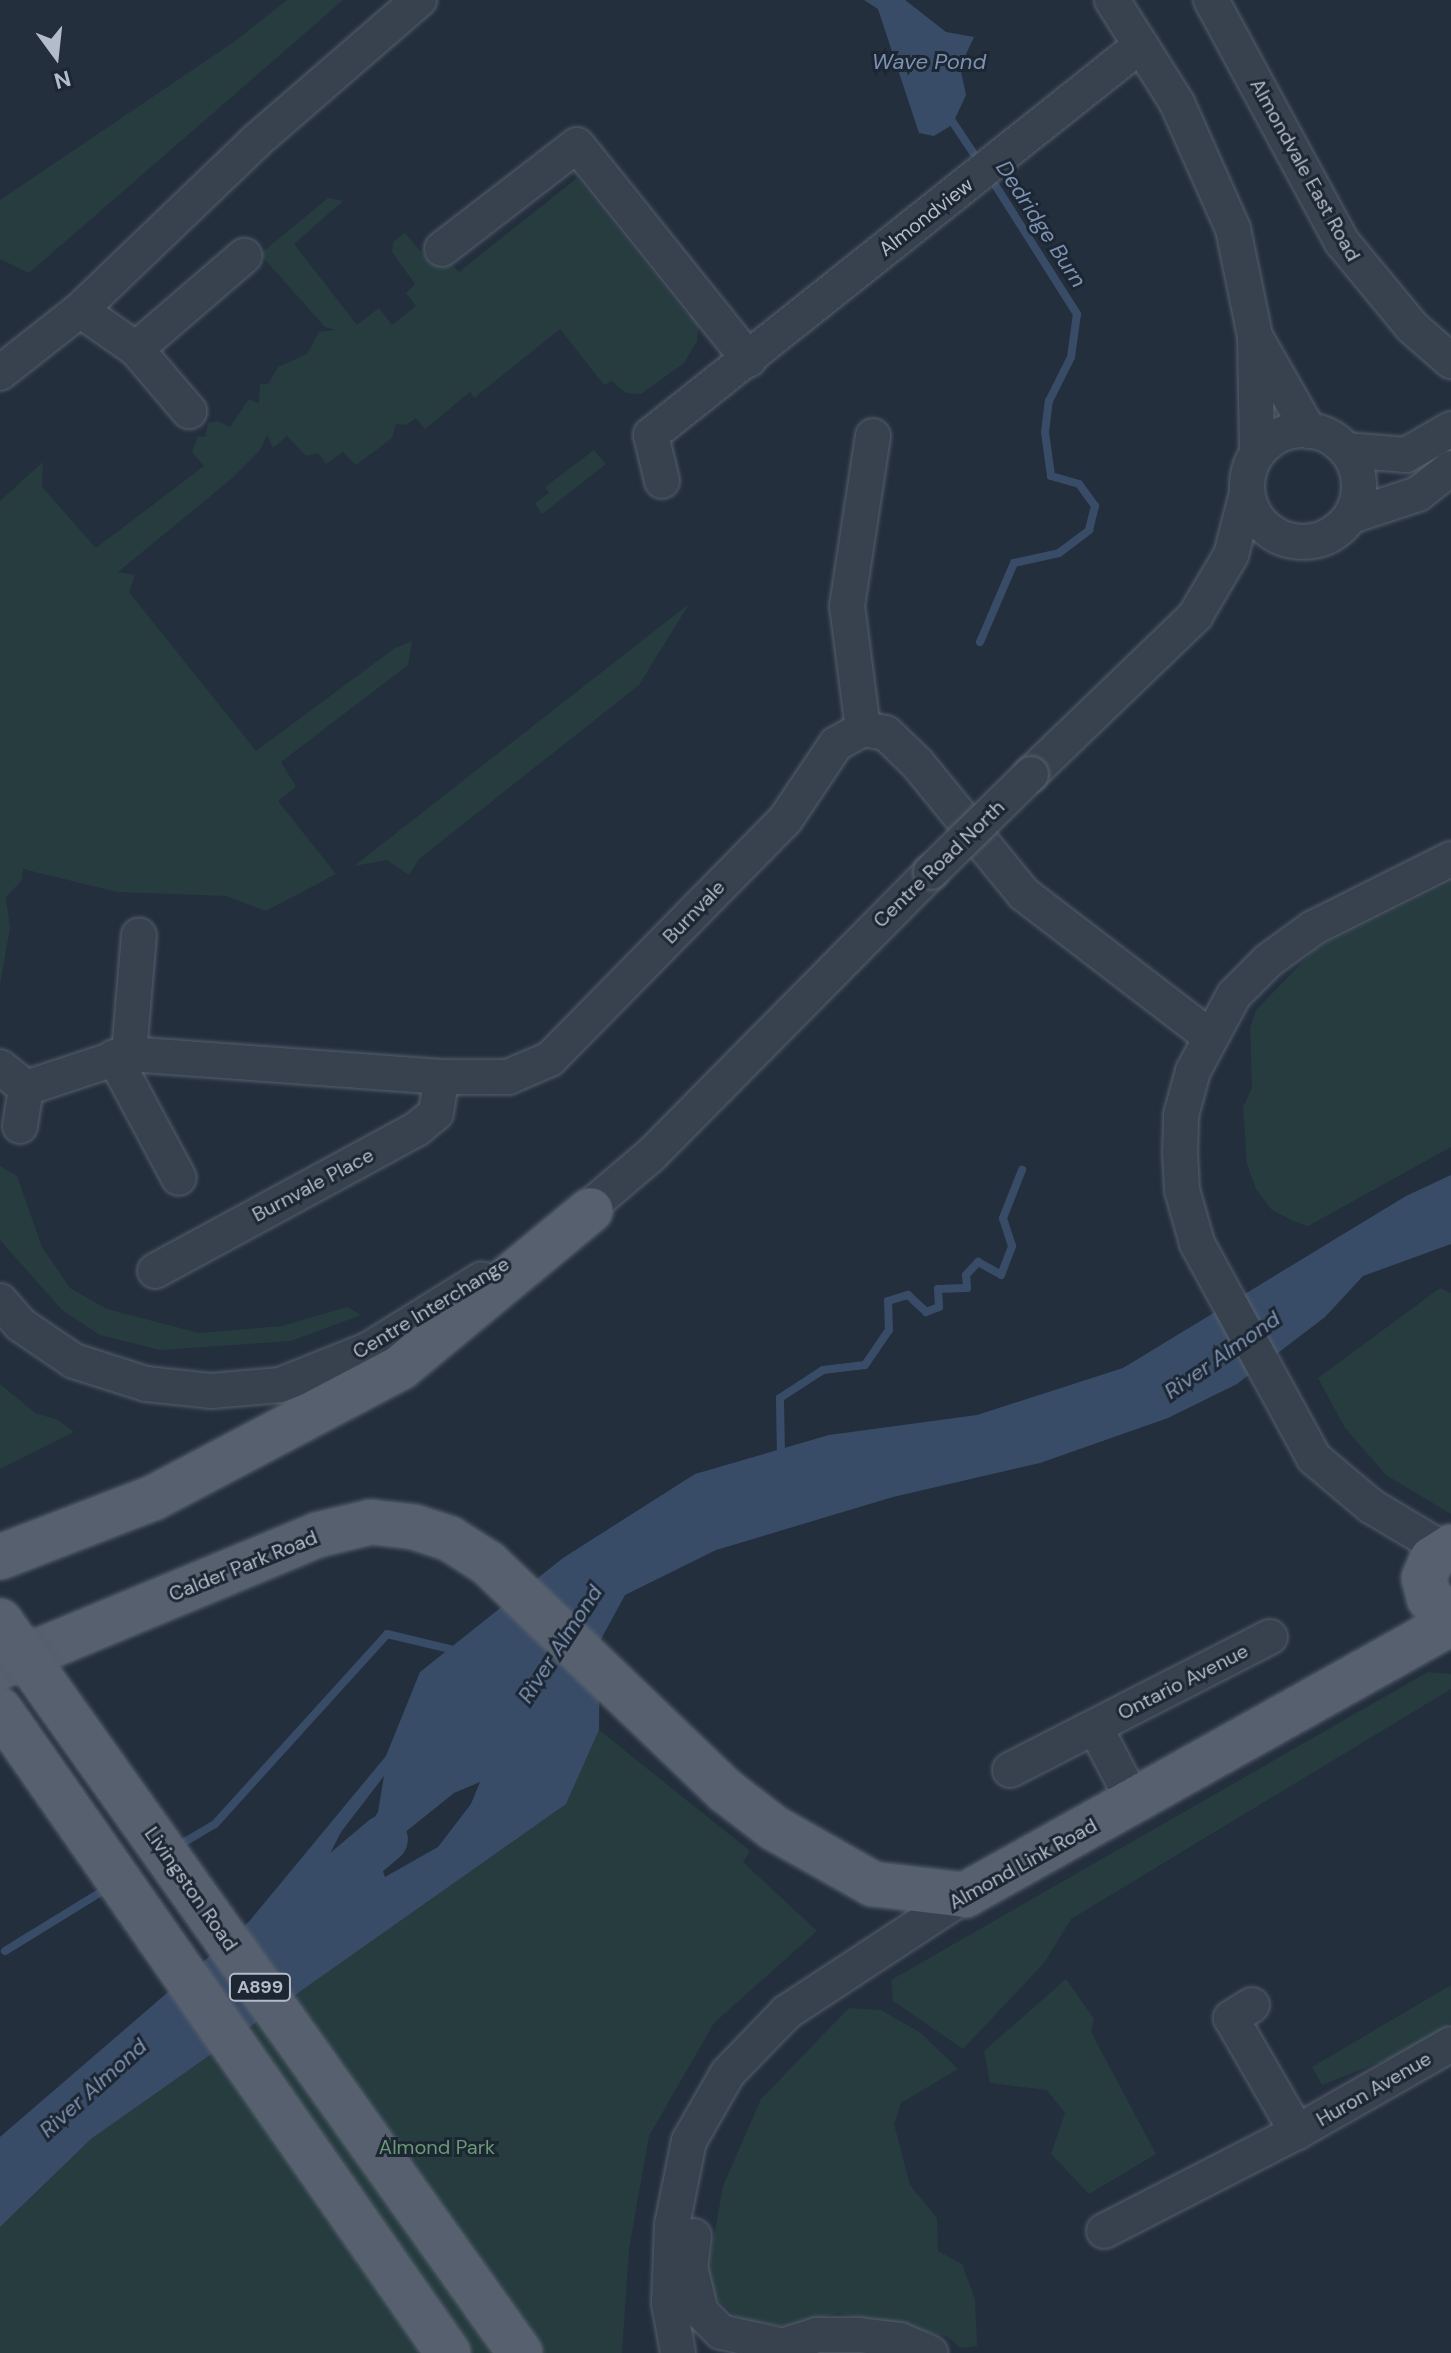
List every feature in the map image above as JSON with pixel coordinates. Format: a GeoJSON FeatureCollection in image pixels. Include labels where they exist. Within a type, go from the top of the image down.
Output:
{"type":"FeatureCollection","features":[{"type":"Feature","properties":{"kind":"main road"},"geometry":{"type":"LineString","coordinates":[[0,1557],[153,1498],[401,1367],[591,1210]]}},
{"type":"Feature","properties":{"kind":"main road","name":"Calder Park Road"},"geometry":{"type":"LineString","coordinates":[[0,1667],[317,1535],[371,1522],[414,1527],[450,1539],[488,1563],[726,1791],[774,1828],[873,1884],[965,1895]]}},
{"type":"Feature","properties":{"kind":"main road","name":"Almond Link Road"},"geometry":{"type":"LineString","coordinates":[[965,1895],[1385,1659],[1442,1584]]}},
{"type":"Feature","properties":{"kind":"main road","name":"Livingston Road"},"geometry":{"type":"LineString","coordinates":[[0,1621],[520,2353]]}},
{"type":"Feature","properties":{"kind":"main road","name":"A899"},"geometry":{"type":"LineString","coordinates":[[0,1710],[448,2353]]}},
{"type":"Feature","properties":{"kind":"main road"},"geometry":{"type":"LineString","coordinates":[[0,1741],[172,1957]]}},
{"type":"Feature","properties":{"kind":"street"},"geometry":{"type":"LineString","coordinates":[[0,373],[80,310],[256,141],[419,0]]}},
{"type":"Feature","properties":{"kind":"street"},"geometry":{"type":"LineString","coordinates":[[1112,0],[1210,168],[1233,229],[1255,336],[1257,454],[1247,493],[1261,523],[1290,541],[1323,539],[1351,516],[1418,494],[1451,468]]}},
{"type":"Feature","properties":{"kind":"street","name":"Almondvale East Road"},"geometry":{"type":"LineString","coordinates":[[1211,0],[1342,242],[1403,317],[1451,361]]}},
{"type":"Feature","properties":{"kind":"street","name":"Almondview"},"geometry":{"type":"LineString","coordinates":[[662,481],[651,435],[1141,45]]}},
{"type":"Feature","properties":{"kind":"street"},"geometry":{"type":"LineString","coordinates":[[442,249],[577,145],[749,360]]}},
{"type":"Feature","properties":{"kind":"street"},"geometry":{"type":"LineString","coordinates":[[136,349],[244,256]]}},
{"type":"Feature","properties":{"kind":"street"},"geometry":{"type":"LineString","coordinates":[[80,310],[136,349],[189,411]]}},
{"type":"Feature","properties":{"kind":"street"},"geometry":{"type":"LineString","coordinates":[[1255,336],[1309,431]]}},
{"type":"Feature","properties":{"kind":"street"},"geometry":{"type":"LineString","coordinates":[[1346,450],[1406,455],[1451,429]]}},
{"type":"Feature","properties":{"kind":"street"},"geometry":{"type":"LineString","coordinates":[[1257,454],[1282,434],[1309,431],[1327,435],[1346,450],[1356,467],[1359,490],[1351,516]]}},
{"type":"Feature","properties":{"kind":"street"},"geometry":{"type":"LineString","coordinates":[[873,436],[847,606],[863,729],[886,733],[917,763],[1024,894],[1208,1035]]}},
{"type":"Feature","properties":{"kind":"street","name":"Centre Road North"},"geometry":{"type":"LineString","coordinates":[[591,1210],[931,872],[1195,616],[1231,555],[1247,493]]}},
{"type":"Feature","properties":{"kind":"street","name":"Burnvale"},"geometry":{"type":"LineString","coordinates":[[442,1077],[508,1077],[550,1059],[576,1037],[785,820],[836,744],[863,729]]}},
{"type":"Feature","properties":{"kind":"street"},"geometry":{"type":"LineString","coordinates":[[1442,1584],[1371,1506],[1328,1471],[1304,1441],[1213,1275],[1182,1190],[1180,1152],[1181,1115],[1208,1035],[1234,995],[1269,960],[1313,928],[1451,859]]}},
{"type":"Feature","properties":{"kind":"street"},"geometry":{"type":"LineString","coordinates":[[139,935],[121,1056],[179,1178]]}},
{"type":"Feature","properties":{"kind":"street"},"geometry":{"type":"LineString","coordinates":[[20,1126],[13,1077],[121,1056],[442,1077]]}},
{"type":"Feature","properties":{"kind":"street","name":"Burnvale Place"},"geometry":{"type":"LineString","coordinates":[[155,1271],[418,1128],[436,1113],[442,1077]]}},
{"type":"Feature","properties":{"kind":"street","name":"Centre Interchange"},"geometry":{"type":"LineString","coordinates":[[0,1301],[21,1325],[74,1361],[146,1384],[211,1391],[280,1385],[368,1350],[591,1210]]}},
{"type":"Feature","properties":{"kind":"street","name":"Ontario Avenue"},"geometry":{"type":"LineString","coordinates":[[1010,1770],[1270,1637]]}},
{"type":"Feature","properties":{"kind":"street","name":"Ontario Avenue"},"geometry":{"type":"LineString","coordinates":[[1095,1727],[1134,1802]]}},
{"type":"Feature","properties":{"kind":"street","name":"Almond Link Road"},"geometry":{"type":"LineString","coordinates":[[678,2353],[669,2303],[672,2225],[689,2141],[700,2117],[746,2050],[787,2012],[965,1895]]}},
{"type":"Feature","properties":{"kind":"street","name":"Huron Avenue"},"geometry":{"type":"LineString","coordinates":[[1233,2017],[1297,2132]]}},
{"type":"Feature","properties":{"kind":"street","name":"Huron Avenue"},"geometry":{"type":"LineString","coordinates":[[1104,2231],[1135,2200],[1297,2132],[1451,2044]]}},
{"type":"Feature","properties":{"kind":"street"},"geometry":{"type":"LineString","coordinates":[[700,2117],[705,2168],[690,2267],[701,2312],[721,2332],[769,2349],[817,2335],[859,2335],[900,2340],[930,2353]]}},
{"type":"Feature","properties":{"kind":"green space"},"geometry":{"type":"Polygon","coordinates":[[[287,0],[343,0],[29,273],[0,259],[0,200],[234,42],[287,0]]]}},
{"type":"Feature","properties":{"kind":"green space"},"geometry":{"type":"Polygon","coordinates":[[[577,178],[689,317],[701,309],[697,341],[684,363],[641,394],[626,393],[612,381],[604,385],[560,329],[474,398],[470,392],[425,429],[416,418],[406,425],[396,424],[392,438],[356,465],[343,452],[326,464],[318,453],[306,456],[287,436],[273,448],[267,435],[260,450],[230,480],[118,572],[135,575],[129,592],[256,751],[395,648],[412,641],[408,665],[281,762],[296,787],[278,801],[336,874],[266,911],[226,896],[117,892],[23,869],[22,880],[6,897],[10,928],[0,985],[0,501],[43,462],[42,487],[96,548],[204,466],[192,452],[198,436],[205,437],[208,423],[218,421],[230,427],[249,399],[259,404],[260,384],[268,384],[278,367],[307,354],[319,332],[336,330],[325,327],[260,254],[328,198],[343,201],[294,244],[357,325],[379,308],[392,325],[416,306],[406,293],[415,284],[392,252],[393,242],[405,233],[431,264],[442,254],[459,272],[577,178]]]}},
{"type":"Feature","properties":{"kind":"green space"},"geometry":{"type":"Polygon","coordinates":[[[594,450],[606,464],[542,514],[535,503],[549,493],[545,487],[594,450]]]}},
{"type":"Feature","properties":{"kind":"green space"},"geometry":{"type":"Polygon","coordinates":[[[689,604],[639,685],[419,859],[409,875],[387,860],[354,866],[689,604]]]}},
{"type":"Feature","properties":{"kind":"green space"},"geometry":{"type":"Polygon","coordinates":[[[1451,882],[1451,1147],[1308,1226],[1293,1221],[1271,1209],[1256,1189],[1247,1164],[1243,1107],[1252,1088],[1250,1028],[1256,1010],[1315,949],[1451,882]]]}},
{"type":"Feature","properties":{"kind":"green space"},"geometry":{"type":"Polygon","coordinates":[[[0,1166],[17,1176],[42,1247],[70,1288],[107,1309],[199,1333],[282,1326],[347,1307],[361,1315],[291,1341],[160,1350],[100,1335],[62,1310],[0,1240],[0,1166]]]}},
{"type":"Feature","properties":{"kind":"green space"},"geometry":{"type":"Polygon","coordinates":[[[1440,1288],[1451,1293],[1451,1514],[1386,1475],[1345,1428],[1318,1378],[1440,1288]]]}},
{"type":"Feature","properties":{"kind":"green space"},"geometry":{"type":"Polygon","coordinates":[[[0,1384],[35,1413],[58,1420],[74,1432],[0,1469],[0,1384]]]}},
{"type":"Feature","properties":{"kind":"green space"},"geometry":{"type":"Polygon","coordinates":[[[1428,1672],[1451,1674],[1451,1689],[1071,1919],[1044,1963],[963,2049],[893,2001],[891,1980],[1428,1672]]]}},
{"type":"Feature","properties":{"kind":"green space","name":"Almond Park"},"geometry":{"type":"Polygon","coordinates":[[[599,1730],[750,1851],[743,1862],[817,1931],[714,2023],[649,2136],[629,2249],[622,2353],[0,2353],[0,2227],[91,2139],[566,1804],[599,1730]]]}},
{"type":"Feature","properties":{"kind":"green space"},"geometry":{"type":"Polygon","coordinates":[[[1066,1979],[1094,2019],[1091,2032],[1156,2154],[1089,2194],[1051,2154],[1065,2113],[1047,2090],[990,2083],[984,2051],[1066,1979]]]}},
{"type":"Feature","properties":{"kind":"green space"},"geometry":{"type":"Polygon","coordinates":[[[1451,1985],[1451,2023],[1426,2044],[1322,2085],[1312,2067],[1451,1985]]]}},
{"type":"Feature","properties":{"kind":"green space"},"geometry":{"type":"Polygon","coordinates":[[[849,2008],[881,2010],[921,2033],[958,2069],[901,2103],[894,2124],[910,2185],[937,2218],[938,2251],[962,2264],[975,2299],[977,2346],[961,2348],[946,2336],[838,2313],[786,2326],[742,2321],[714,2297],[708,2271],[723,2186],[761,2099],[849,2008]]]}},
{"type":"Feature","properties":{"kind":"water","name":"Wave Pond"},"geometry":{"type":"Polygon","coordinates":[[[864,0],[905,0],[946,32],[974,37],[960,67],[966,95],[952,125],[934,136],[919,133],[878,9],[864,0]]]}},
{"type":"Feature","properties":{"kind":"water"},"geometry":{"type":"Polygon","coordinates":[[[1451,1175],[1451,1244],[1363,1276],[1325,1317],[1237,1384],[1168,1418],[1040,1463],[893,1497],[716,1550],[625,1595],[600,1641],[599,1730],[566,1804],[91,2139],[0,2227],[0,2137],[247,1924],[386,1756],[420,1672],[563,1558],[695,1474],[829,1435],[977,1415],[1123,1368],[1406,1196],[1451,1175]],[[384,1776],[341,1832],[315,1883],[310,1919],[378,1812],[384,1776]],[[480,1782],[454,1793],[404,1833],[380,1863],[385,1877],[438,1847],[471,1804],[480,1782]]]}},
{"type":"Feature","properties":{"kind":"waterway","name":"Dedridge Burn"},"geometry":{"type":"LineString","coordinates":[[950,118],[980,163]]}},
{"type":"Feature","properties":{"kind":"waterway","name":"Dedridge Burn"},"geometry":{"type":"LineString","coordinates":[[980,642],[1014,563],[1059,553],[1089,530],[1095,506],[1079,484],[1051,476],[1045,432],[1049,401],[1071,357],[1077,314],[990,177]]}},
{"type":"Feature","properties":{"kind":"waterway","name":"Dedridge Burn"},"geometry":{"type":"LineString","coordinates":[[781,1458],[780,1398],[823,1370],[865,1365],[889,1330],[888,1301],[908,1295],[926,1312],[939,1307],[938,1289],[967,1288],[966,1275],[978,1262],[1001,1275],[1012,1246],[1003,1218],[1022,1170]]}},
{"type":"Feature","properties":{"kind":"waterway"},"geometry":{"type":"LineString","coordinates":[[176,1847],[215,1824],[387,1634],[450,1649]]}},
{"type":"Feature","properties":{"kind":"waterway","name":"River Almond"},"geometry":{"type":"LineString","coordinates":[[263,1941],[384,1839]]}},
{"type":"Feature","properties":{"kind":"waterway"},"geometry":{"type":"LineString","coordinates":[[5,1951],[109,1887]]}}]}
